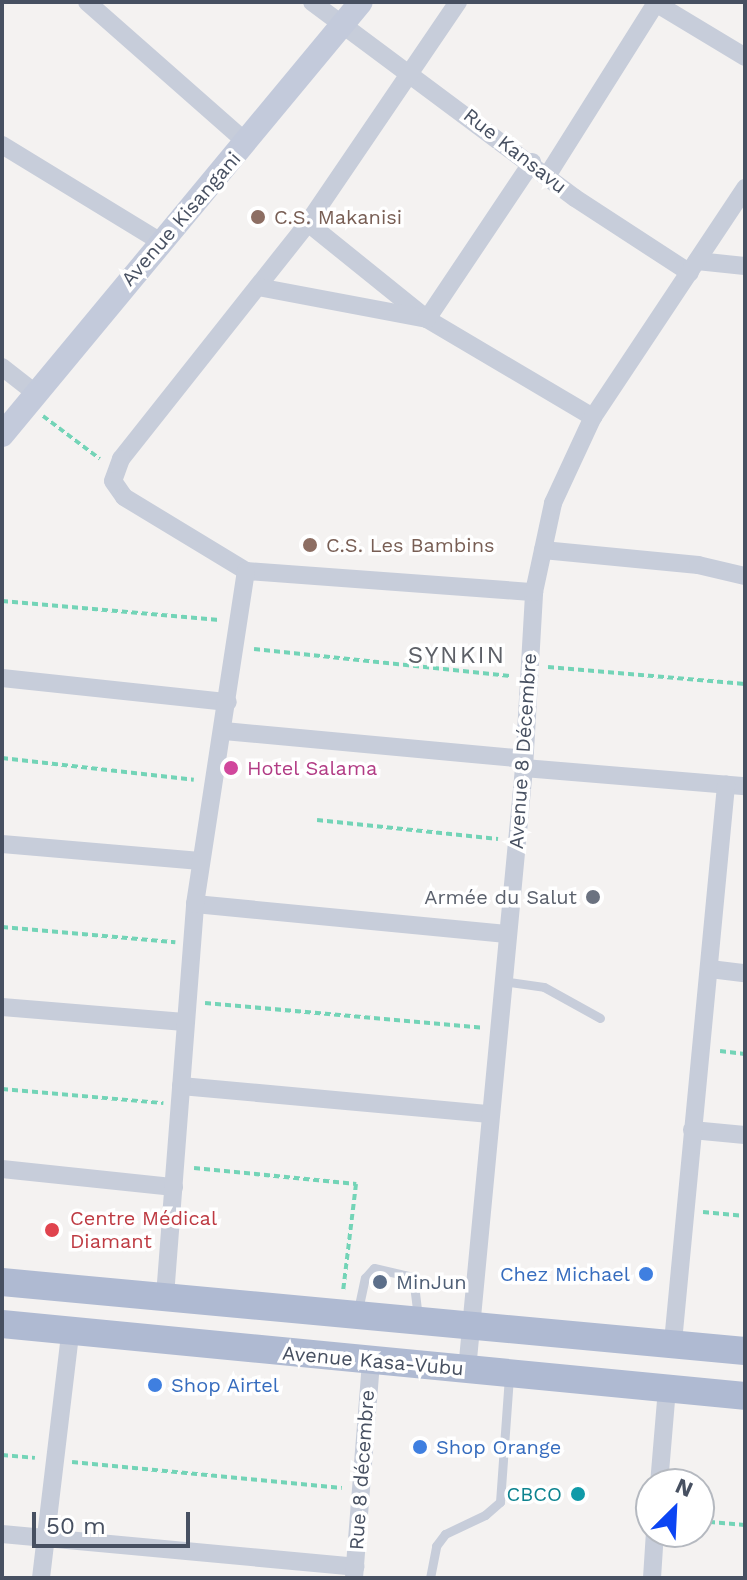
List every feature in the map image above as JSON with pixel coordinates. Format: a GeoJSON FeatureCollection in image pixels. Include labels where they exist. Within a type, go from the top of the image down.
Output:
{"type":"FeatureCollection","features":[{"type":"Feature","properties":{"kind":"main road"},"geometry":{"type":"LineString","coordinates":[[2,1282],[472,1322],[745,1351]]}},
{"type":"Feature","properties":{"kind":"main road","name":"Avenue Kasa-Vubu"},"geometry":{"type":"LineString","coordinates":[[2,1324],[745,1396]]}},
{"type":"Feature","properties":{"kind":"street"},"geometry":{"type":"LineString","coordinates":[[87,2],[247,143]]}},
{"type":"Feature","properties":{"kind":"street","name":"Rue Kansavu"},"geometry":{"type":"LineString","coordinates":[[312,2],[547,176],[694,267],[745,266]]}},
{"type":"Feature","properties":{"kind":"street","name":"Avenue Kisangani"},"geometry":{"type":"LineString","coordinates":[[2,435],[30,397],[247,143],[361,2]]}},
{"type":"Feature","properties":{"kind":"street"},"geometry":{"type":"LineString","coordinates":[[458,2],[413,74],[308,223],[115,470],[113,481],[124,497],[246,571],[534,592]]}},
{"type":"Feature","properties":{"kind":"street"},"geometry":{"type":"LineString","coordinates":[[547,176],[655,3],[745,57]]}},
{"type":"Feature","properties":{"kind":"street"},"geometry":{"type":"LineString","coordinates":[[2,145],[161,242]]}},
{"type":"Feature","properties":{"kind":"street"},"geometry":{"type":"LineString","coordinates":[[427,319],[532,162]]}},
{"type":"Feature","properties":{"kind":"street","name":"Avenue 8 Décembre"},"geometry":{"type":"LineString","coordinates":[[467,1370],[524,763],[534,592],[558,484],[593,417],[745,188]]}},
{"type":"Feature","properties":{"kind":"street"},"geometry":{"type":"LineString","coordinates":[[308,223],[427,319],[593,417]]}},
{"type":"Feature","properties":{"kind":"street"},"geometry":{"type":"LineString","coordinates":[[258,287],[427,319]]}},
{"type":"Feature","properties":{"kind":"street"},"geometry":{"type":"LineString","coordinates":[[2,367],[30,397]]}},
{"type":"Feature","properties":{"kind":"street"},"geometry":{"type":"LineString","coordinates":[[543,550],[698,565],[745,576]]}},
{"type":"Feature","properties":{"kind":"street"},"geometry":{"type":"LineString","coordinates":[[165,1296],[195,904],[224,731],[246,571]]}},
{"type":"Feature","properties":{"kind":"street"},"geometry":{"type":"LineString","coordinates":[[2,678],[228,702]]}},
{"type":"Feature","properties":{"kind":"street"},"geometry":{"type":"LineString","coordinates":[[224,731],[736,786],[710,969],[673,1342]]}},
{"type":"Feature","properties":{"kind":"street"},"geometry":{"type":"LineString","coordinates":[[2,844],[200,861]]}},
{"type":"Feature","properties":{"kind":"street"},"geometry":{"type":"LineString","coordinates":[[195,904],[507,934]]}},
{"type":"Feature","properties":{"kind":"street"},"geometry":{"type":"LineString","coordinates":[[710,969],[745,973]]}},
{"type":"Feature","properties":{"kind":"street"},"geometry":{"type":"LineString","coordinates":[[2,1007],[184,1022]]}},
{"type":"Feature","properties":{"kind":"street"},"geometry":{"type":"LineString","coordinates":[[180,1096],[490,1114]]}},
{"type":"Feature","properties":{"kind":"street"},"geometry":{"type":"LineString","coordinates":[[692,1130],[745,1135]]}},
{"type":"Feature","properties":{"kind":"street"},"geometry":{"type":"LineString","coordinates":[[2,1169],[174,1187]]}},
{"type":"Feature","properties":{"kind":"street"},"geometry":{"type":"LineString","coordinates":[[41,1578],[43,1539],[70,1333]]}},
{"type":"Feature","properties":{"kind":"street","name":"Rue 8 décembre"},"geometry":{"type":"LineString","coordinates":[[354,1573],[371,1361]]}},
{"type":"Feature","properties":{"kind":"street"},"geometry":{"type":"LineString","coordinates":[[660,1468],[667,1389]]}},
{"type":"Feature","properties":{"kind":"street"},"geometry":{"type":"LineString","coordinates":[[2,1534],[354,1573]]}},
{"type":"Feature","properties":{"kind":"street"},"geometry":{"type":"LineString","coordinates":[[652,1578],[654,1548]]}},
{"type":"Feature","properties":{"kind":"lane"},"geometry":{"type":"LineString","coordinates":[[502,981],[544,987],[600,1018]]}},
{"type":"Feature","properties":{"kind":"lane"},"geometry":{"type":"LineString","coordinates":[[349,1311],[365,1278],[374,1268],[413,1277],[418,1317]]}},
{"type":"Feature","properties":{"kind":"lane"},"geometry":{"type":"LineString","coordinates":[[430,1578],[436,1546],[445,1534],[485,1515],[500,1502],[509,1374]]}},
{"type":"Feature","properties":{"kind":"path"},"geometry":{"type":"LineString","coordinates":[[30,397],[115,470]]}},
{"type":"Feature","properties":{"kind":"path"},"geometry":{"type":"LineString","coordinates":[[2,601],[239,622]]}},
{"type":"Feature","properties":{"kind":"path"},"geometry":{"type":"LineString","coordinates":[[235,648],[529,672],[745,684]]}},
{"type":"Feature","properties":{"kind":"path"},"geometry":{"type":"LineString","coordinates":[[2,758],[214,782]]}},
{"type":"Feature","properties":{"kind":"path"},"geometry":{"type":"LineString","coordinates":[[317,820],[516,841]]}},
{"type":"Feature","properties":{"kind":"path"},"geometry":{"type":"LineString","coordinates":[[2,927],[191,944]]}},
{"type":"Feature","properties":{"kind":"path"},"geometry":{"type":"LineString","coordinates":[[186,1001],[498,1030]]}},
{"type":"Feature","properties":{"kind":"path"},"geometry":{"type":"LineString","coordinates":[[701,1049],[745,1054]]}},
{"type":"Feature","properties":{"kind":"path"},"geometry":{"type":"LineString","coordinates":[[2,1089],[180,1096]]}},
{"type":"Feature","properties":{"kind":"path"},"geometry":{"type":"LineString","coordinates":[[176,1166],[356,1184],[349,1311]]}},
{"type":"Feature","properties":{"kind":"path"},"geometry":{"type":"LineString","coordinates":[[685,1211],[745,1216]]}},
{"type":"Feature","properties":{"kind":"path"},"geometry":{"type":"LineString","coordinates":[[2,1455],[360,1490]]}},
{"type":"Feature","properties":{"kind":"path"},"geometry":{"type":"LineString","coordinates":[[715,1522],[745,1525]]}},
{"type":"Feature","properties":{"kind":"place","name":"C.S. Makanisi"},"geometry":{"type":"Point","coordinates":[258,217]}},
{"type":"Feature","properties":{"kind":"place","name":"C.S. Les Bambins"},"geometry":{"type":"Point","coordinates":[310,545]}},
{"type":"Feature","properties":{"kind":"place","name":"Hotel Salama"},"geometry":{"type":"Point","coordinates":[231,768]}},
{"type":"Feature","properties":{"kind":"place","name":"Armée du Salut"},"geometry":{"type":"Point","coordinates":[593,897]}},
{"type":"Feature","properties":{"kind":"place","name":"Centre Médical Diamant"},"geometry":{"type":"Point","coordinates":[52,1230]}},
{"type":"Feature","properties":{"kind":"place","name":"Chez Michael"},"geometry":{"type":"Point","coordinates":[646,1274]}},
{"type":"Feature","properties":{"kind":"place","name":"MinJun"},"geometry":{"type":"Point","coordinates":[380,1282]}},
{"type":"Feature","properties":{"kind":"place","name":"Shop Airtel"},"geometry":{"type":"Point","coordinates":[155,1385]}},
{"type":"Feature","properties":{"kind":"place","name":"Shop Orange"},"geometry":{"type":"Point","coordinates":[420,1447]}},
{"type":"Feature","properties":{"kind":"place","name":"CBCO"},"geometry":{"type":"Point","coordinates":[578,1494]}},
{"type":"Feature","properties":{"kind":"district","name":"SYNKIN"},"geometry":{"type":"Point","coordinates":[457,656]}}]}
